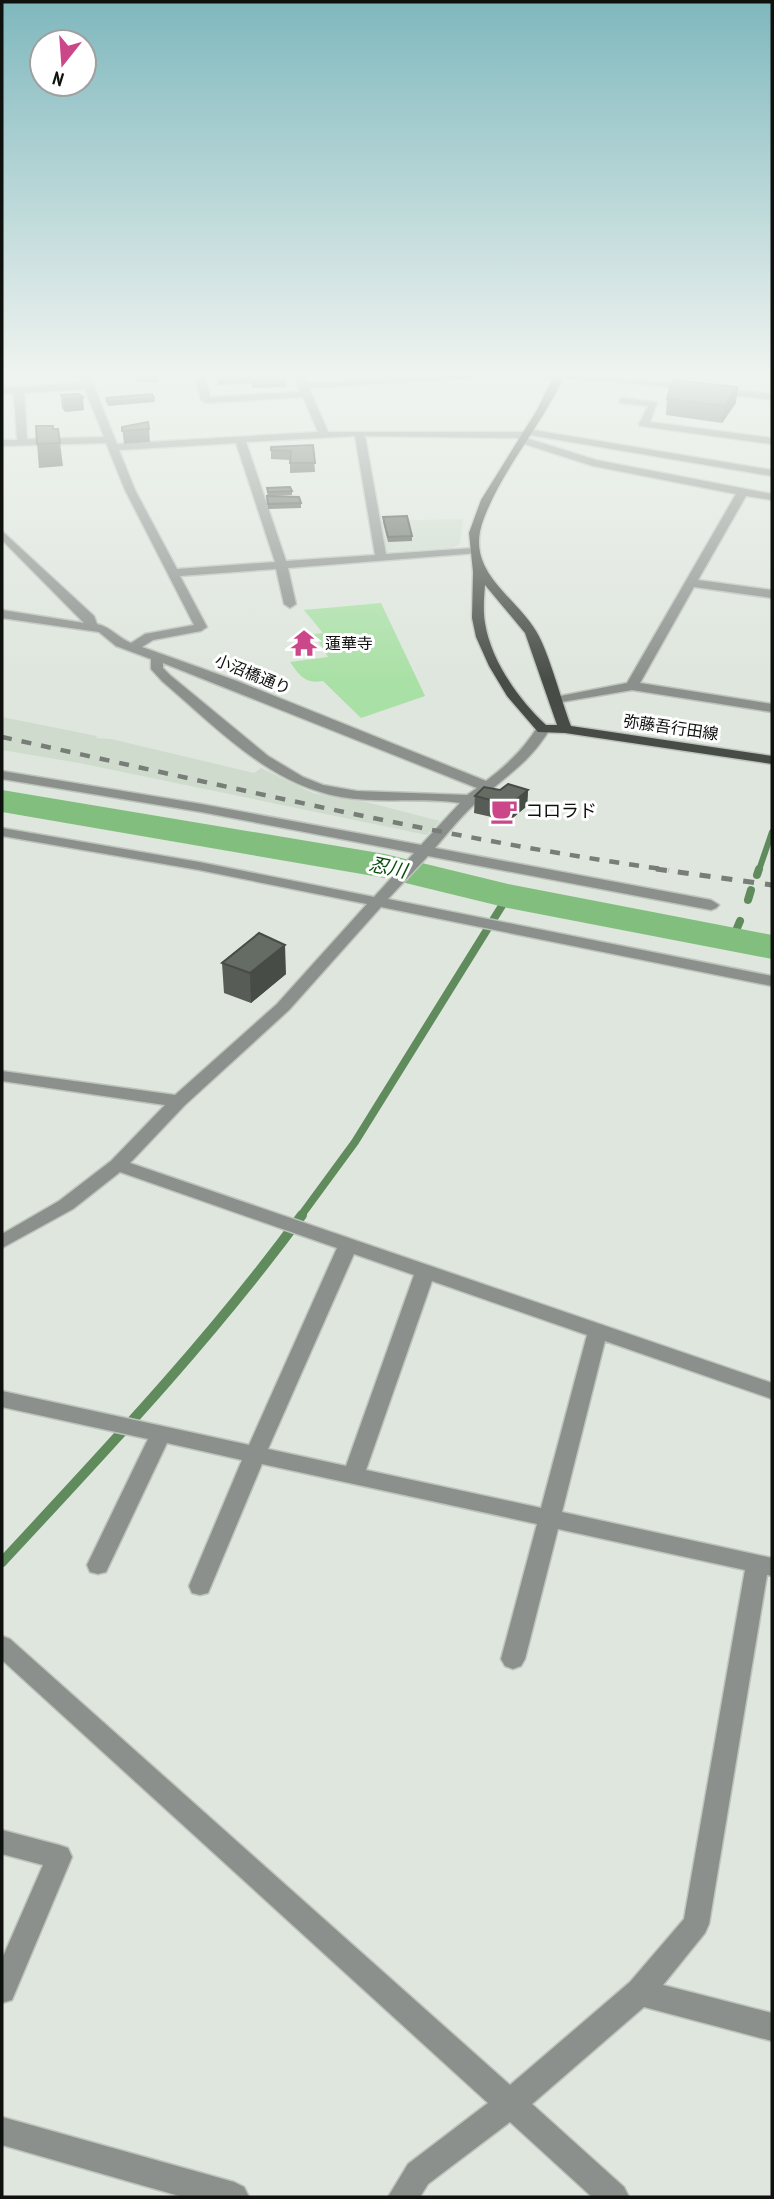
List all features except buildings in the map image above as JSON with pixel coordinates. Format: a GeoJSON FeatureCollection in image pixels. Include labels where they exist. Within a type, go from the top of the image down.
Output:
{"type":"FeatureCollection","features":[{"type":"Feature","properties":{"kind":"main road"},"geometry":{"type":"LineString","coordinates":[[502,477],[478,520],[474,551],[479,571],[481,632],[507,688],[525,713],[543,729]]}},
{"type":"Feature","properties":{"kind":"main road"},"geometry":{"type":"LineString","coordinates":[[479,571],[526,624],[565,729]]}},
{"type":"Feature","properties":{"kind":"main road","name":"弥藤吾行田線"},"geometry":{"type":"LineString","coordinates":[[543,729],[565,729],[772,760]]}},
{"type":"Feature","properties":{"kind":"street"},"geometry":{"type":"LineString","coordinates":[[124,477],[201,627],[149,638],[132,647]]}},
{"type":"Feature","properties":{"kind":"street"},"geometry":{"type":"LineString","coordinates":[[252,477],[281,564],[290,604]]}},
{"type":"Feature","properties":{"kind":"street"},"geometry":{"type":"LineString","coordinates":[[367,477],[381,556]]}},
{"type":"Feature","properties":{"kind":"street"},"geometry":{"type":"LineString","coordinates":[[655,477],[772,497]]}},
{"type":"Feature","properties":{"kind":"street"},"geometry":{"type":"LineString","coordinates":[[632,687],[743,491]]}},
{"type":"Feature","properties":{"kind":"street"},"geometry":{"type":"LineString","coordinates":[[2,534],[90,619],[91,626]]}},
{"type":"Feature","properties":{"kind":"street"},"geometry":{"type":"LineString","coordinates":[[172,573],[474,551]]}},
{"type":"Feature","properties":{"kind":"street"},"geometry":{"type":"LineString","coordinates":[[693,583],[772,594]]}},
{"type":"Feature","properties":{"kind":"street","name":"小沼橋通り"},"geometry":{"type":"LineString","coordinates":[[2,614],[103,629],[120,643],[157,655],[487,787]]}},
{"type":"Feature","properties":{"kind":"street"},"geometry":{"type":"LineString","coordinates":[[157,655],[157,669],[168,682],[196,701],[250,752],[302,780],[339,793],[470,800]]}},
{"type":"Feature","properties":{"kind":"street"},"geometry":{"type":"LineString","coordinates":[[555,701],[632,687],[772,708]]}},
{"type":"Feature","properties":{"kind":"street"},"geometry":{"type":"LineString","coordinates":[[2,1242],[66,1205],[117,1165],[179,1101],[283,1007],[422,851],[470,800],[524,756],[543,729]]}},
{"type":"Feature","properties":{"kind":"street"},"geometry":{"type":"LineString","coordinates":[[2,775],[711,905]]}},
{"type":"Feature","properties":{"kind":"street"},"geometry":{"type":"LineString","coordinates":[[2,832],[149,856],[378,900],[772,981]]}},
{"type":"Feature","properties":{"kind":"street"},"geometry":{"type":"LineString","coordinates":[[2,1076],[179,1101]]}},
{"type":"Feature","properties":{"kind":"street"},"geometry":{"type":"LineString","coordinates":[[117,1165],[772,1391]]}},
{"type":"Feature","properties":{"kind":"street"},"geometry":{"type":"LineString","coordinates":[[200,1586],[348,1245]]}},
{"type":"Feature","properties":{"kind":"street"},"geometry":{"type":"LineString","coordinates":[[353,1476],[425,1272]]}},
{"type":"Feature","properties":{"kind":"street"},"geometry":{"type":"LineString","coordinates":[[513,1659],[598,1330]]}},
{"type":"Feature","properties":{"kind":"street"},"geometry":{"type":"LineString","coordinates":[[2,1399],[765,1566],[696,1924],[640,1992],[510,2104],[418,2174],[403,2197]]}},
{"type":"Feature","properties":{"kind":"street"},"geometry":{"type":"LineString","coordinates":[[98,1565],[161,1434]]}},
{"type":"Feature","properties":{"kind":"street"},"geometry":{"type":"LineString","coordinates":[[2,1646],[614,2197]]}},
{"type":"Feature","properties":{"kind":"street"},"geometry":{"type":"LineString","coordinates":[[2,1842],[59,1857],[2,1990]]}},
{"type":"Feature","properties":{"kind":"street"},"geometry":{"type":"LineString","coordinates":[[640,1992],[772,2027]]}},
{"type":"Feature","properties":{"kind":"street"},"geometry":{"type":"LineString","coordinates":[[2,2131],[234,2197]]}},
{"type":"Feature","properties":{"kind":"shaded area"},"geometry":{"type":"Polygon","coordinates":[[[463,519],[460,544],[452,548],[386,552],[380,521],[463,519]]]}},
{"type":"Feature","properties":{"kind":"shaded area"},"geometry":{"type":"Polygon","coordinates":[[[2,717],[111,739],[254,773],[261,768],[313,793],[366,802],[440,821],[427,835],[79,763],[2,750],[2,717]]]}},
{"type":"Feature","properties":{"kind":"green space"},"geometry":{"type":"Polygon","coordinates":[[[381,603],[425,696],[361,718],[323,681],[304,678],[290,662],[328,657],[314,634],[323,633],[304,610],[381,603]]]}},
{"type":"Feature","properties":{"kind":"waterway","name":"忍川"},"geometry":{"type":"LineString","coordinates":[[2,801],[385,866],[508,896],[772,947]]}},
{"type":"Feature","properties":{"kind":"waterway"},"geometry":{"type":"LineString","coordinates":[[759,870],[772,832]]}},
{"type":"Feature","properties":{"kind":"waterway"},"geometry":{"type":"LineString","coordinates":[[757,875],[759,869]]}},
{"type":"Feature","properties":{"kind":"waterway"},"geometry":{"type":"LineString","coordinates":[[748,900],[751,890]]}},
{"type":"Feature","properties":{"kind":"waterway"},"geometry":{"type":"LineString","coordinates":[[300,1217],[355,1142],[508,896]]}},
{"type":"Feature","properties":{"kind":"waterway"},"geometry":{"type":"LineString","coordinates":[[732,940],[740,921]]}},
{"type":"Feature","properties":{"kind":"waterway"},"geometry":{"type":"LineString","coordinates":[[2,1562],[195,1350],[302,1215]]}},
{"type":"Feature","properties":{"kind":"railway"},"geometry":{"type":"LineString","coordinates":[[2,737],[417,827],[669,870]]}},
{"type":"Feature","properties":{"kind":"railway"},"geometry":{"type":"LineString","coordinates":[[656,869],[772,885]]}},
{"type":"Feature","properties":{"kind":"place","name":"蓮華寺"},"geometry":{"type":"Point","coordinates":[304,643]}},
{"type":"Feature","properties":{"kind":"place","name":"コロラド"},"geometry":{"type":"Point","coordinates":[504,811]}}]}
